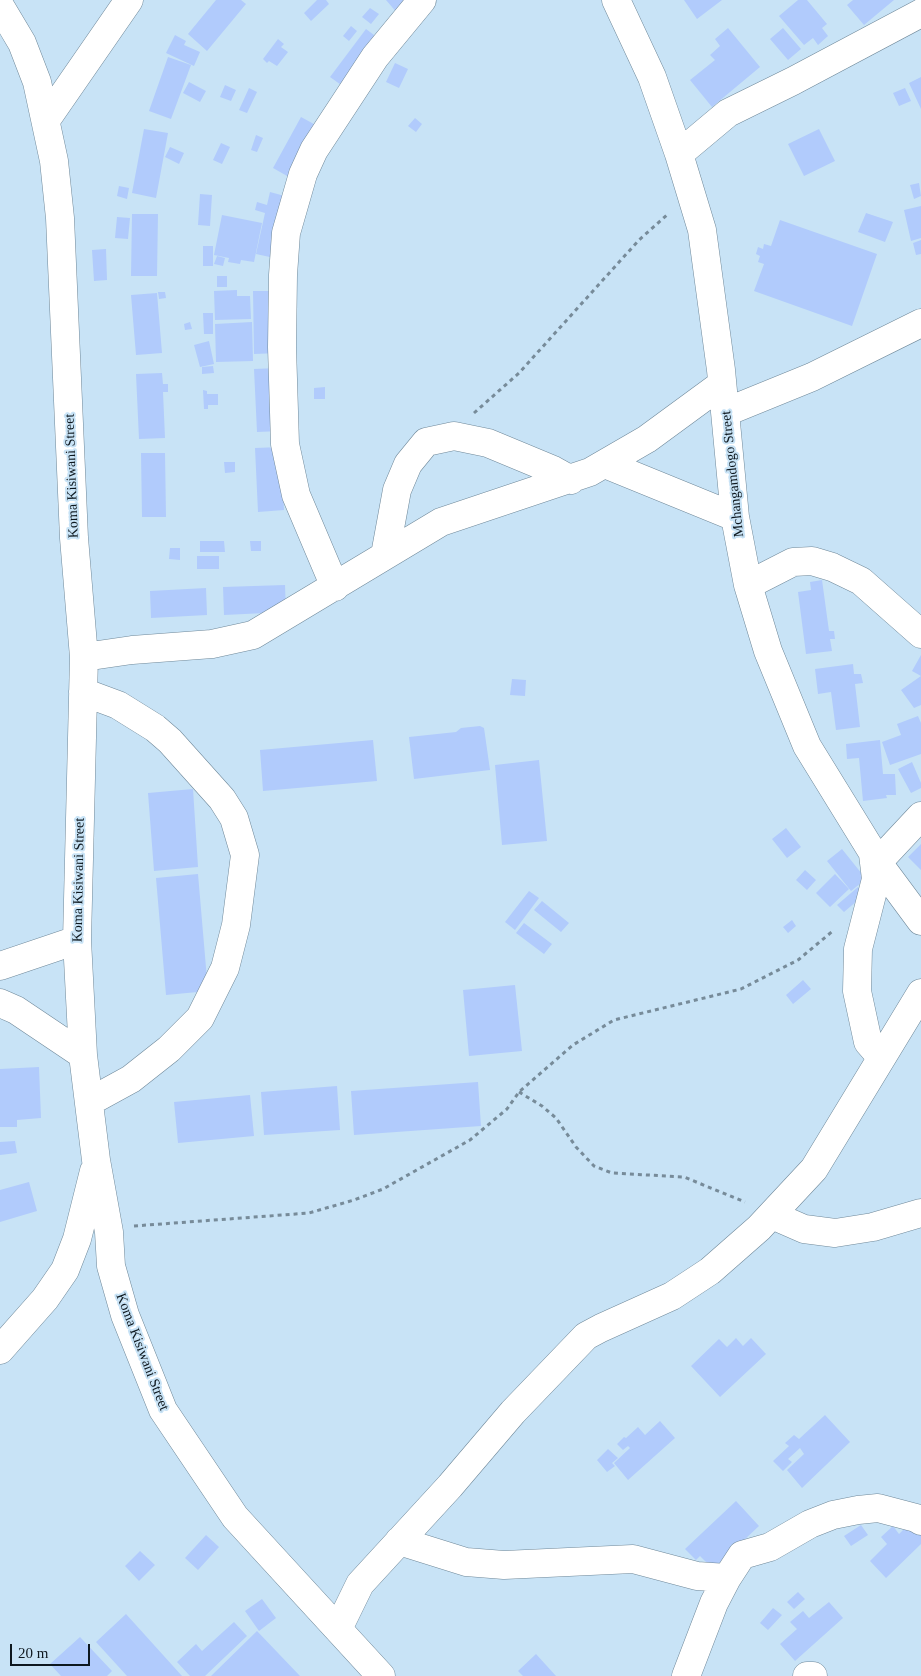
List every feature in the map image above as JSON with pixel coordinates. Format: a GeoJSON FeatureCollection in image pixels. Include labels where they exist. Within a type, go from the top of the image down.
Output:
{"type":"FeatureCollection","features":[{"type":"Feature","properties":{"kind":"street"},"geometry":{"type":"LineString","coordinates":[[46,120],[129,0]]}},
{"type":"Feature","properties":{"kind":"street"},"geometry":{"type":"LineString","coordinates":[[335,587],[296,495],[285,444],[282,347],[283,275],[286,233],[303,174],[314,150],[375,57],[422,0]]}},
{"type":"Feature","properties":{"kind":"street","name":"Mchangamdogo Street"},"geometry":{"type":"LineString","coordinates":[[616,0],[652,77],[679,154],[702,230],[726,412],[735,517],[748,585],[768,651],[807,746],[876,858],[921,920]]}},
{"type":"Feature","properties":{"kind":"street","name":"Koma Kisiwani Street"},"geometry":{"type":"LineString","coordinates":[[0,6],[22,43],[37,82],[54,161],[60,218],[74,538],[84,657],[77,940],[83,1055],[96,1160],[109,1232],[111,1266],[125,1315],[163,1410],[235,1517],[381,1676]]}},
{"type":"Feature","properties":{"kind":"street"},"geometry":{"type":"LineString","coordinates":[[679,154],[728,113],[921,13]]}},
{"type":"Feature","properties":{"kind":"street"},"geometry":{"type":"LineString","coordinates":[[726,412],[812,377],[921,323]]}},
{"type":"Feature","properties":{"kind":"street"},"geometry":{"type":"LineString","coordinates":[[84,657],[132,650],[212,644],[253,635],[335,587],[418,534],[454,516],[571,480],[605,464],[647,439],[722,384]]}},
{"type":"Feature","properties":{"kind":"street"},"geometry":{"type":"LineString","coordinates":[[385,555],[397,490],[408,464],[426,442],[454,436],[488,443],[553,470],[571,480]]}},
{"type":"Feature","properties":{"kind":"street"},"geometry":{"type":"LineString","coordinates":[[605,464],[735,517]]}},
{"type":"Feature","properties":{"kind":"street"},"geometry":{"type":"LineString","coordinates":[[748,585],[793,562],[812,561],[861,581],[921,634]]}},
{"type":"Feature","properties":{"kind":"street"},"geometry":{"type":"LineString","coordinates":[[83,692],[118,705],[155,728],[170,741],[222,799],[234,818],[245,855],[236,925],[225,968],[200,1018],[169,1049],[131,1078],[89,1102]]}},
{"type":"Feature","properties":{"kind":"street"},"geometry":{"type":"LineString","coordinates":[[881,1057],[868,1042],[857,991],[858,949],[876,879],[876,858],[921,816]]}},
{"type":"Feature","properties":{"kind":"street"},"geometry":{"type":"LineString","coordinates":[[0,966],[77,940]]}},
{"type":"Feature","properties":{"kind":"street"},"geometry":{"type":"LineString","coordinates":[[338,1629],[360,1584],[450,1486],[514,1412],[586,1336],[680,1291],[710,1271],[772,1215],[814,1169],[921,992]]}},
{"type":"Feature","properties":{"kind":"street"},"geometry":{"type":"LineString","coordinates":[[0,1003],[16,1010],[83,1055]]}},
{"type":"Feature","properties":{"kind":"street"},"geometry":{"type":"LineString","coordinates":[[0,1350],[45,1299],[65,1270],[77,1240],[96,1160]]}},
{"type":"Feature","properties":{"kind":"street"},"geometry":{"type":"LineString","coordinates":[[772,1215],[804,1229],[835,1233],[873,1227],[921,1213]]}},
{"type":"Feature","properties":{"kind":"street"},"geometry":{"type":"LineString","coordinates":[[686,1676],[711,1612],[727,1578],[742,1555],[770,1547],[810,1524],[833,1515],[858,1510],[878,1508],[921,1521]]}},
{"type":"Feature","properties":{"kind":"street"},"geometry":{"type":"LineString","coordinates":[[399,1541],[466,1562],[504,1565],[633,1559],[697,1576],[727,1578]]}},
{"type":"Feature","properties":{"kind":"street"},"geometry":{"type":"LineString","coordinates":[[807,1676],[813,1676]]}},
{"type":"Feature","properties":{"kind":"path"},"geometry":{"type":"LineString","coordinates":[[454,436],[479,408],[519,373],[639,240],[690,193]]}},
{"type":"Feature","properties":{"kind":"path"},"geometry":{"type":"LineString","coordinates":[[109,1232],[134,1226],[309,1213],[354,1200],[383,1189],[470,1140],[507,1109],[519,1092],[573,1045],[614,1020],[741,989],[798,960],[838,926]]}},
{"type":"Feature","properties":{"kind":"path"},"geometry":{"type":"LineString","coordinates":[[519,1092],[542,1106],[556,1118],[576,1147],[594,1166],[612,1173],[684,1177],[728,1194],[772,1215]]}},
{"type":"Feature","properties":{"kind":"building"},"geometry":{"type":"Polygon","coordinates":[[[216,0],[241,0],[246,4],[207,51],[188,34],[216,0]]]}},
{"type":"Feature","properties":{"kind":"building"},"geometry":{"type":"Polygon","coordinates":[[[317,0],[326,0],[329,4],[311,21],[304,13],[317,0]]]}},
{"type":"Feature","properties":{"kind":"building"},"geometry":{"type":"Polygon","coordinates":[[[386,0],[418,0],[404,21],[386,0]]]}},
{"type":"Feature","properties":{"kind":"building"},"geometry":{"type":"Polygon","coordinates":[[[684,0],[722,0],[697,19],[684,0]]]}},
{"type":"Feature","properties":{"kind":"building"},"geometry":{"type":"Polygon","coordinates":[[[798,0],[807,0],[827,24],[822,28],[828,36],[818,45],[813,38],[804,45],[779,16],[798,0]]]}},
{"type":"Feature","properties":{"kind":"building"},"geometry":{"type":"Polygon","coordinates":[[[853,0],[894,0],[864,25],[847,5],[853,0]]]}},
{"type":"Feature","properties":{"kind":"building"},"geometry":{"type":"Polygon","coordinates":[[[370,8],[379,14],[371,24],[362,17],[370,8]]]}},
{"type":"Feature","properties":{"kind":"building"},"geometry":{"type":"Polygon","coordinates":[[[351,26],[357,31],[349,41],[343,36],[351,26]]]}},
{"type":"Feature","properties":{"kind":"building"},"geometry":{"type":"Polygon","coordinates":[[[728,28],[760,67],[712,107],[690,80],[715,60],[710,55],[720,46],[715,39],[728,28]]]}},
{"type":"Feature","properties":{"kind":"building"},"geometry":{"type":"Polygon","coordinates":[[[783,28],[801,49],[788,60],[770,39],[783,28]]]}},
{"type":"Feature","properties":{"kind":"building"},"geometry":{"type":"Polygon","coordinates":[[[366,29],[386,44],[351,92],[330,77],[366,29]]]}},
{"type":"Feature","properties":{"kind":"building"},"geometry":{"type":"Polygon","coordinates":[[[175,35],[186,41],[184,45],[200,52],[194,66],[166,53],[175,35]]]}},
{"type":"Feature","properties":{"kind":"building"},"geometry":{"type":"Polygon","coordinates":[[[278,39],[284,44],[281,47],[288,52],[277,66],[269,61],[267,63],[263,59],[278,39]]]}},
{"type":"Feature","properties":{"kind":"building"},"geometry":{"type":"Polygon","coordinates":[[[168,57],[191,65],[171,119],[149,111],[168,57]]]}},
{"type":"Feature","properties":{"kind":"building"},"geometry":{"type":"Polygon","coordinates":[[[395,63],[408,69],[399,88],[386,82],[395,63]]]}},
{"type":"Feature","properties":{"kind":"building"},"geometry":{"type":"Polygon","coordinates":[[[921,77],[921,109],[909,83],[921,77]]]}},
{"type":"Feature","properties":{"kind":"building"},"geometry":{"type":"Polygon","coordinates":[[[189,82],[206,91],[200,102],[183,93],[189,82]]]}},
{"type":"Feature","properties":{"kind":"building"},"geometry":{"type":"Polygon","coordinates":[[[225,85],[236,90],[231,101],[220,97],[225,85]]]}},
{"type":"Feature","properties":{"kind":"building"},"geometry":{"type":"Polygon","coordinates":[[[249,88],[257,92],[247,113],[239,110],[249,88]]]}},
{"type":"Feature","properties":{"kind":"building"},"geometry":{"type":"Polygon","coordinates":[[[905,88],[911,101],[899,106],[893,93],[905,88]]]}},
{"type":"Feature","properties":{"kind":"building"},"geometry":{"type":"Polygon","coordinates":[[[301,117],[323,129],[296,181],[273,168],[301,117]]]}},
{"type":"Feature","properties":{"kind":"building"},"geometry":{"type":"Polygon","coordinates":[[[415,118],[422,124],[416,132],[408,126],[415,118]]]}},
{"type":"Feature","properties":{"kind":"building"},"geometry":{"type":"Polygon","coordinates":[[[144,129],[168,133],[156,198],[132,193],[144,129]]]}},
{"type":"Feature","properties":{"kind":"building"},"geometry":{"type":"Polygon","coordinates":[[[819,129],[835,161],[804,176],[788,144],[819,129]]]}},
{"type":"Feature","properties":{"kind":"building"},"geometry":{"type":"Polygon","coordinates":[[[256,135],[263,138],[257,152],[251,150],[256,135]]]}},
{"type":"Feature","properties":{"kind":"building"},"geometry":{"type":"Polygon","coordinates":[[[221,143],[230,147],[222,164],[213,160],[221,143]]]}},
{"type":"Feature","properties":{"kind":"building"},"geometry":{"type":"Polygon","coordinates":[[[170,147],[184,153],[179,164],[165,157],[170,147]]]}},
{"type":"Feature","properties":{"kind":"building"},"geometry":{"type":"Polygon","coordinates":[[[919,183],[921,196],[914,199],[910,185],[919,183]]]}},
{"type":"Feature","properties":{"kind":"building"},"geometry":{"type":"Polygon","coordinates":[[[119,186],[129,188],[127,199],[117,196],[119,186]]]}},
{"type":"Feature","properties":{"kind":"building"},"geometry":{"type":"Polygon","coordinates":[[[270,192],[292,198],[279,259],[256,254],[265,213],[255,210],[257,202],[267,205],[270,192]]]}},
{"type":"Feature","properties":{"kind":"building"},"geometry":{"type":"Polygon","coordinates":[[[200,194],[212,195],[210,226],[198,225],[200,194]]]}},
{"type":"Feature","properties":{"kind":"building"},"geometry":{"type":"Polygon","coordinates":[[[921,206],[921,238],[911,241],[904,210],[921,206]]]}},
{"type":"Feature","properties":{"kind":"building"},"geometry":{"type":"Polygon","coordinates":[[[866,213],[893,222],[885,242],[858,232],[866,213]]]}},
{"type":"Feature","properties":{"kind":"building"},"geometry":{"type":"Polygon","coordinates":[[[132,214],[158,214],[157,276],[131,276],[132,214]]]}},
{"type":"Feature","properties":{"kind":"building"},"geometry":{"type":"Polygon","coordinates":[[[222,215],[262,223],[254,262],[241,260],[240,264],[228,262],[229,258],[214,255],[222,215]]]}},
{"type":"Feature","properties":{"kind":"building"},"geometry":{"type":"Polygon","coordinates":[[[117,217],[130,218],[128,239],[115,238],[117,217]]]}},
{"type":"Feature","properties":{"kind":"building"},"geometry":{"type":"Polygon","coordinates":[[[780,220],[877,254],[852,326],[754,291],[764,264],[758,262],[760,256],[756,254],[758,247],[763,249],[764,244],[771,246],[780,220]]]}},
{"type":"Feature","properties":{"kind":"building"},"geometry":{"type":"Polygon","coordinates":[[[921,240],[921,254],[916,255],[913,243],[921,240]]]}},
{"type":"Feature","properties":{"kind":"building"},"geometry":{"type":"Polygon","coordinates":[[[203,246],[213,246],[213,266],[203,266],[203,246]]]}},
{"type":"Feature","properties":{"kind":"building"},"geometry":{"type":"Polygon","coordinates":[[[106,249],[107,280],[94,281],[92,250],[106,249]]]}},
{"type":"Feature","properties":{"kind":"building"},"geometry":{"type":"Polygon","coordinates":[[[217,256],[225,258],[223,266],[214,264],[217,256]]]}},
{"type":"Feature","properties":{"kind":"building"},"geometry":{"type":"Polygon","coordinates":[[[217,276],[227,276],[227,287],[217,287],[217,276]]]}},
{"type":"Feature","properties":{"kind":"building"},"geometry":{"type":"Polygon","coordinates":[[[237,290],[237,296],[250,296],[251,319],[215,320],[214,291],[237,290]]]}},
{"type":"Feature","properties":{"kind":"building"},"geometry":{"type":"Polygon","coordinates":[[[253,291],[278,291],[279,353],[254,354],[253,291]]]}},
{"type":"Feature","properties":{"kind":"building"},"geometry":{"type":"Polygon","coordinates":[[[158,292],[165,292],[166,298],[159,299],[158,292]]]}},
{"type":"Feature","properties":{"kind":"building"},"geometry":{"type":"Polygon","coordinates":[[[157,293],[162,353],[136,355],[131,295],[157,293]]]}},
{"type":"Feature","properties":{"kind":"building"},"geometry":{"type":"Polygon","coordinates":[[[203,313],[213,313],[213,334],[204,334],[203,313]]]}},
{"type":"Feature","properties":{"kind":"building"},"geometry":{"type":"Polygon","coordinates":[[[190,322],[192,329],[185,330],[184,324],[190,322]]]}},
{"type":"Feature","properties":{"kind":"building"},"geometry":{"type":"Polygon","coordinates":[[[252,322],[253,361],[216,362],[215,324],[252,322]]]}},
{"type":"Feature","properties":{"kind":"building"},"geometry":{"type":"Polygon","coordinates":[[[209,341],[214,364],[200,367],[194,345],[209,341]]]}},
{"type":"Feature","properties":{"kind":"building"},"geometry":{"type":"Polygon","coordinates":[[[213,366],[214,373],[202,374],[202,367],[213,366]]]}},
{"type":"Feature","properties":{"kind":"building"},"geometry":{"type":"Polygon","coordinates":[[[278,368],[281,431],[257,432],[254,369],[278,368]]]}},
{"type":"Feature","properties":{"kind":"building"},"geometry":{"type":"Polygon","coordinates":[[[162,373],[163,384],[168,384],[168,392],[163,392],[165,438],[139,439],[136,374],[162,373]]]}},
{"type":"Feature","properties":{"kind":"building"},"geometry":{"type":"Polygon","coordinates":[[[325,387],[325,399],[314,399],[314,388],[325,387]]]}},
{"type":"Feature","properties":{"kind":"building"},"geometry":{"type":"Polygon","coordinates":[[[203,390],[207,391],[207,394],[218,394],[218,405],[208,405],[208,409],[204,409],[203,390]]]}},
{"type":"Feature","properties":{"kind":"building"},"geometry":{"type":"Polygon","coordinates":[[[281,447],[284,510],[258,512],[255,448],[281,447]]]}},
{"type":"Feature","properties":{"kind":"building"},"geometry":{"type":"Polygon","coordinates":[[[141,453],[165,453],[166,517],[142,517],[141,453]]]}},
{"type":"Feature","properties":{"kind":"building"},"geometry":{"type":"Polygon","coordinates":[[[224,462],[235,462],[235,472],[225,473],[224,462]]]}},
{"type":"Feature","properties":{"kind":"building"},"geometry":{"type":"Polygon","coordinates":[[[200,541],[224,541],[225,552],[200,552],[200,541]]]}},
{"type":"Feature","properties":{"kind":"building"},"geometry":{"type":"Polygon","coordinates":[[[250,541],[261,541],[261,551],[251,551],[250,541]]]}},
{"type":"Feature","properties":{"kind":"building"},"geometry":{"type":"Polygon","coordinates":[[[170,548],[180,548],[180,560],[169,559],[170,548]]]}},
{"type":"Feature","properties":{"kind":"building"},"geometry":{"type":"Polygon","coordinates":[[[197,556],[219,556],[219,569],[197,569],[197,556]]]}},
{"type":"Feature","properties":{"kind":"building"},"geometry":{"type":"Polygon","coordinates":[[[822,580],[829,631],[834,631],[835,639],[830,639],[832,651],[806,654],[798,592],[811,590],[810,582],[822,580]]]}},
{"type":"Feature","properties":{"kind":"building"},"geometry":{"type":"Polygon","coordinates":[[[285,585],[286,612],[224,615],[223,587],[285,585]]]}},
{"type":"Feature","properties":{"kind":"building"},"geometry":{"type":"Polygon","coordinates":[[[206,588],[207,615],[151,618],[150,591],[206,588]]]}},
{"type":"Feature","properties":{"kind":"building"},"geometry":{"type":"Polygon","coordinates":[[[921,655],[921,676],[912,671],[921,655]]]}},
{"type":"Feature","properties":{"kind":"building"},"geometry":{"type":"Polygon","coordinates":[[[853,664],[854,674],[861,674],[863,683],[855,684],[860,727],[836,730],[831,692],[818,694],[815,669],[853,664]]]}},
{"type":"Feature","properties":{"kind":"building"},"geometry":{"type":"Polygon","coordinates":[[[921,676],[921,705],[914,708],[901,690],[921,676]]]}},
{"type":"Feature","properties":{"kind":"building"},"geometry":{"type":"Polygon","coordinates":[[[512,679],[526,680],[525,696],[510,695],[512,679]]]}},
{"type":"Feature","properties":{"kind":"building"},"geometry":{"type":"Polygon","coordinates":[[[918,716],[921,723],[921,754],[890,765],[882,742],[901,735],[897,724],[918,716]]]}},
{"type":"Feature","properties":{"kind":"building"},"geometry":{"type":"Polygon","coordinates":[[[480,726],[484,728],[490,770],[414,779],[409,737],[456,732],[461,728],[480,726]]]}},
{"type":"Feature","properties":{"kind":"building"},"geometry":{"type":"Polygon","coordinates":[[[373,740],[377,781],[263,791],[260,750],[373,740]]]}},
{"type":"Feature","properties":{"kind":"building"},"geometry":{"type":"Polygon","coordinates":[[[880,740],[883,774],[895,774],[896,795],[886,795],[887,798],[863,801],[859,758],[847,759],[846,744],[880,740]]]}},
{"type":"Feature","properties":{"kind":"building"},"geometry":{"type":"Polygon","coordinates":[[[539,760],[547,841],[502,845],[495,765],[539,760]]]}},
{"type":"Feature","properties":{"kind":"building"},"geometry":{"type":"Polygon","coordinates":[[[912,762],[921,783],[921,788],[911,793],[898,769],[912,762]]]}},
{"type":"Feature","properties":{"kind":"building"},"geometry":{"type":"Polygon","coordinates":[[[193,789],[198,867],[154,871],[148,793],[193,789]]]}},
{"type":"Feature","properties":{"kind":"building"},"geometry":{"type":"Polygon","coordinates":[[[786,828],[801,847],[787,858],[772,839],[786,828]]]}},
{"type":"Feature","properties":{"kind":"building"},"geometry":{"type":"Polygon","coordinates":[[[921,844],[921,870],[908,857],[921,844]]]}},
{"type":"Feature","properties":{"kind":"building"},"geometry":{"type":"Polygon","coordinates":[[[842,849],[866,879],[851,891],[827,861],[842,849]]]}},
{"type":"Feature","properties":{"kind":"building"},"geometry":{"type":"Polygon","coordinates":[[[805,870],[816,880],[807,890],[796,880],[805,870]]]}},
{"type":"Feature","properties":{"kind":"building"},"geometry":{"type":"Polygon","coordinates":[[[198,874],[208,991],[166,995],[156,878],[198,874]]]}},
{"type":"Feature","properties":{"kind":"building"},"geometry":{"type":"Polygon","coordinates":[[[835,874],[849,889],[830,907],[816,893],[835,874]]]}},
{"type":"Feature","properties":{"kind":"building"},"geometry":{"type":"Polygon","coordinates":[[[858,887],[864,895],[844,912],[837,905],[858,887]]]}},
{"type":"Feature","properties":{"kind":"building"},"geometry":{"type":"Polygon","coordinates":[[[529,891],[539,898],[515,930],[505,922],[529,891]]]}},
{"type":"Feature","properties":{"kind":"building"},"geometry":{"type":"Polygon","coordinates":[[[542,901],[569,923],[561,932],[534,910],[542,901]]]}},
{"type":"Feature","properties":{"kind":"building"},"geometry":{"type":"Polygon","coordinates":[[[792,920],[796,926],[788,933],[783,927],[792,920]]]}},
{"type":"Feature","properties":{"kind":"building"},"geometry":{"type":"Polygon","coordinates":[[[524,923],[552,944],[544,954],[516,933],[524,923]]]}},
{"type":"Feature","properties":{"kind":"building"},"geometry":{"type":"Polygon","coordinates":[[[803,980],[811,989],[793,1004],[786,995],[803,980]]]}},
{"type":"Feature","properties":{"kind":"building"},"geometry":{"type":"Polygon","coordinates":[[[515,985],[522,1051],[469,1056],[463,990],[515,985]]]}},
{"type":"Feature","properties":{"kind":"building"},"geometry":{"type":"Polygon","coordinates":[[[39,1067],[41,1118],[17,1120],[17,1127],[0,1127],[0,1069],[39,1067]]]}},
{"type":"Feature","properties":{"kind":"building"},"geometry":{"type":"Polygon","coordinates":[[[478,1082],[481,1126],[354,1135],[351,1091],[478,1082]]]}},
{"type":"Feature","properties":{"kind":"building"},"geometry":{"type":"Polygon","coordinates":[[[337,1086],[340,1130],[264,1135],[261,1092],[337,1086]]]}},
{"type":"Feature","properties":{"kind":"building"},"geometry":{"type":"Polygon","coordinates":[[[250,1095],[254,1136],[178,1143],[174,1102],[250,1095]]]}},
{"type":"Feature","properties":{"kind":"building"},"geometry":{"type":"Polygon","coordinates":[[[15,1141],[17,1153],[0,1155],[0,1142],[15,1141]]]}},
{"type":"Feature","properties":{"kind":"building"},"geometry":{"type":"Polygon","coordinates":[[[29,1182],[37,1211],[0,1222],[0,1190],[29,1182]]]}},
{"type":"Feature","properties":{"kind":"building"},"geometry":{"type":"Polygon","coordinates":[[[736,1338],[743,1346],[751,1338],[766,1354],[720,1397],[691,1366],[719,1339],[727,1347],[736,1338]]]}},
{"type":"Feature","properties":{"kind":"building"},"geometry":{"type":"Polygon","coordinates":[[[825,1415],[850,1442],[802,1488],[787,1470],[804,1454],[800,1448],[788,1459],[792,1462],[783,1471],[773,1461],[789,1446],[785,1443],[794,1435],[799,1439],[825,1415]]]}},
{"type":"Feature","properties":{"kind":"building"},"geometry":{"type":"Polygon","coordinates":[[[660,1421],[675,1438],[628,1480],[614,1463],[630,1448],[628,1446],[623,1450],[617,1444],[638,1427],[645,1435],[660,1421]]]}},
{"type":"Feature","properties":{"kind":"building"},"geometry":{"type":"Polygon","coordinates":[[[608,1449],[618,1458],[612,1463],[615,1466],[607,1472],[597,1460],[608,1449]]]}},
{"type":"Feature","properties":{"kind":"building"},"geometry":{"type":"Polygon","coordinates":[[[736,1501],[759,1526],[713,1569],[700,1556],[696,1560],[685,1549],[736,1501]]]}},
{"type":"Feature","properties":{"kind":"building"},"geometry":{"type":"Polygon","coordinates":[[[913,1520],[921,1528],[921,1544],[886,1578],[870,1561],[887,1544],[881,1537],[893,1526],[899,1534],[913,1520]]]}},
{"type":"Feature","properties":{"kind":"building"},"geometry":{"type":"Polygon","coordinates":[[[861,1525],[868,1535],[851,1546],[844,1536],[861,1525]]]}},
{"type":"Feature","properties":{"kind":"building"},"geometry":{"type":"Polygon","coordinates":[[[206,1535],[219,1547],[198,1570],[185,1558],[206,1535]]]}},
{"type":"Feature","properties":{"kind":"building"},"geometry":{"type":"Polygon","coordinates":[[[140,1551],[155,1565],[139,1581],[125,1566],[140,1551]]]}},
{"type":"Feature","properties":{"kind":"building"},"geometry":{"type":"Polygon","coordinates":[[[798,1592],[805,1599],[794,1609],[787,1602],[798,1592]]]}},
{"type":"Feature","properties":{"kind":"building"},"geometry":{"type":"Polygon","coordinates":[[[262,1599],[276,1618],[259,1631],[245,1611],[262,1599]]]}},
{"type":"Feature","properties":{"kind":"building"},"geometry":{"type":"Polygon","coordinates":[[[829,1602],[843,1618],[795,1661],[780,1644],[797,1629],[790,1622],[803,1611],[809,1618],[829,1602]]]}},
{"type":"Feature","properties":{"kind":"building"},"geometry":{"type":"Polygon","coordinates":[[[773,1608],[782,1615],[768,1630],[760,1623],[773,1608]]]}},
{"type":"Feature","properties":{"kind":"building"},"geometry":{"type":"Polygon","coordinates":[[[126,1614],[182,1676],[127,1676],[96,1642],[126,1614]]]}},
{"type":"Feature","properties":{"kind":"building"},"geometry":{"type":"Polygon","coordinates":[[[234,1622],[247,1636],[205,1676],[190,1676],[177,1662],[196,1644],[202,1651],[234,1622]]]}},
{"type":"Feature","properties":{"kind":"building"},"geometry":{"type":"Polygon","coordinates":[[[257,1631],[300,1676],[211,1676],[257,1631]]]}},
{"type":"Feature","properties":{"kind":"building"},"geometry":{"type":"Polygon","coordinates":[[[80,1637],[112,1671],[107,1676],[61,1676],[50,1664],[80,1637]]]}},
{"type":"Feature","properties":{"kind":"building"},"geometry":{"type":"Polygon","coordinates":[[[536,1654],[556,1676],[523,1676],[518,1671],[536,1654]]]}}]}
